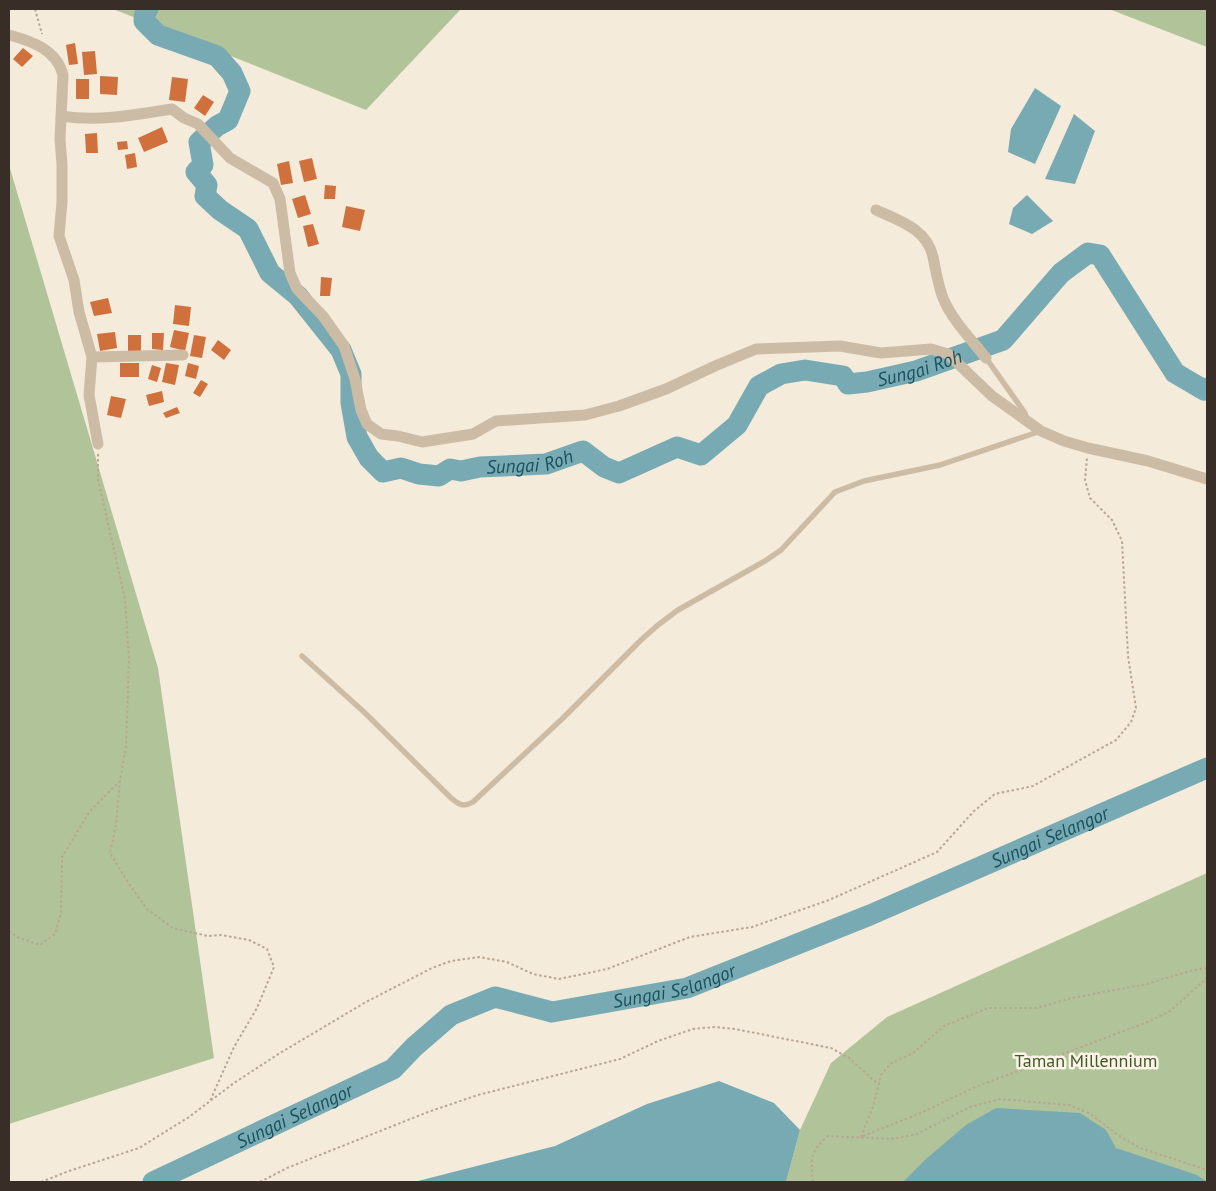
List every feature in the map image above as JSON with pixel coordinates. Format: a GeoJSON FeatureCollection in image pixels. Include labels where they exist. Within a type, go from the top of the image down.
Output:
{"type":"FeatureCollection","features":[{"type":"Feature","properties":{"kind":"street"},"geometry":{"type":"LineString","coordinates":[[9,35],[26,40],[47,51],[57,58],[61,65],[63,75],[60,139],[62,202],[59,236],[74,280],[92,357],[89,395],[98,444]]}},
{"type":"Feature","properties":{"kind":"street"},"geometry":{"type":"LineString","coordinates":[[61,116],[78,119],[107,118],[172,109],[198,124],[230,158],[273,183],[280,199],[290,273],[298,289],[323,316],[344,346],[356,379],[361,410],[367,424],[381,434],[422,442],[473,434],[496,421],[585,415],[619,406],[666,389],[756,349],[840,346],[873,353],[931,349],[948,354],[992,396],[1041,431],[1064,441],[1088,448],[1148,461],[1207,479]]}},
{"type":"Feature","properties":{"kind":"street"},"geometry":{"type":"LineString","coordinates":[[876,210],[910,226],[926,240],[933,256],[943,298],[952,315],[986,358]]}},
{"type":"Feature","properties":{"kind":"street"},"geometry":{"type":"LineString","coordinates":[[92,357],[182,355]]}},
{"type":"Feature","properties":{"kind":"lane"},"geometry":{"type":"LineString","coordinates":[[986,358],[1025,413],[1028,422]]}},
{"type":"Feature","properties":{"kind":"lane"},"geometry":{"type":"LineString","coordinates":[[302,656],[364,712],[450,797],[458,804],[468,805],[555,726],[658,625],[678,610],[781,550],[835,492],[864,481],[940,465],[1041,431]]}},
{"type":"Feature","properties":{"kind":"path"},"geometry":{"type":"LineString","coordinates":[[35,9],[47,51]]}},
{"type":"Feature","properties":{"kind":"path"},"geometry":{"type":"LineString","coordinates":[[98,444],[98,480],[124,599],[128,649],[126,746],[120,781],[116,825],[110,853],[129,884],[147,908],[173,928],[208,936],[221,935],[255,943],[267,949],[274,967],[257,1008],[234,1048],[209,1101]]}},
{"type":"Feature","properties":{"kind":"path"},"geometry":{"type":"LineString","coordinates":[[41,1182],[139,1148],[189,1117],[209,1101],[280,1053],[366,1002],[432,968],[451,961],[479,957],[507,962],[533,974],[559,979],[606,969],[690,937],[752,926],[829,900],[937,852],[974,811],[995,794],[1033,786],[1116,740],[1131,722],[1136,708],[1128,656],[1122,541],[1112,520],[1090,498],[1085,480],[1088,448]]}},
{"type":"Feature","properties":{"kind":"path"},"geometry":{"type":"LineString","coordinates":[[9,931],[17,937],[40,945],[55,934],[61,913],[62,857],[90,811],[120,781]]}},
{"type":"Feature","properties":{"kind":"path"},"geometry":{"type":"LineString","coordinates":[[861,1137],[873,1107],[881,1075],[890,1064],[913,1053],[944,1026],[988,1008],[1036,1008],[1072,998],[1147,984],[1189,971],[1207,968]]}},
{"type":"Feature","properties":{"kind":"path"},"geometry":{"type":"LineString","coordinates":[[861,1137],[923,1112],[973,1088],[1150,1021],[1175,1008],[1207,978]]}},
{"type":"Feature","properties":{"kind":"path"},"geometry":{"type":"LineString","coordinates":[[260,1182],[287,1168],[428,1112],[478,1095],[620,1059],[658,1041],[693,1029],[714,1026],[831,1048],[849,1058],[878,1084]]}},
{"type":"Feature","properties":{"kind":"path"},"geometry":{"type":"LineString","coordinates":[[814,1182],[812,1160],[816,1146],[828,1136],[890,1139],[917,1134],[970,1107],[1000,1099],[1068,1105],[1089,1113],[1118,1135],[1140,1148],[1207,1170]]}},
{"type":"Feature","properties":{"kind":"green space"},"geometry":{"type":"Polygon","coordinates":[[[113,9],[461,9],[366,110],[113,9]]]}},
{"type":"Feature","properties":{"kind":"green space"},"geometry":{"type":"Polygon","coordinates":[[[1109,9],[1207,9],[1207,47],[1109,9]]]}},
{"type":"Feature","properties":{"kind":"green space"},"geometry":{"type":"Polygon","coordinates":[[[9,165],[158,668],[214,1058],[9,1124],[9,165]]]}},
{"type":"Feature","properties":{"kind":"green space","name":"Taman Millennium"},"geometry":{"type":"Polygon","coordinates":[[[1207,873],[1207,1182],[786,1182],[800,1130],[831,1063],[887,1017],[1207,873]]]}},
{"type":"Feature","properties":{"kind":"water"},"geometry":{"type":"Polygon","coordinates":[[[1035,88],[1061,106],[1035,164],[1008,152],[1011,129],[1035,88]]]}},
{"type":"Feature","properties":{"kind":"water"},"geometry":{"type":"Polygon","coordinates":[[[1074,114],[1095,131],[1075,184],[1045,179],[1074,114]]]}},
{"type":"Feature","properties":{"kind":"water"},"geometry":{"type":"Polygon","coordinates":[[[1027,195],[1053,221],[1032,234],[1009,224],[1013,208],[1027,195]]]}},
{"type":"Feature","properties":{"kind":"water"},"geometry":{"type":"Polygon","coordinates":[[[719,1081],[774,1103],[800,1130],[786,1182],[414,1182],[555,1146],[647,1104],[719,1081]]]}},
{"type":"Feature","properties":{"kind":"water"},"geometry":{"type":"Polygon","coordinates":[[[996,1108],[1080,1113],[1106,1130],[1116,1148],[1197,1175],[1207,1182],[903,1182],[926,1159],[966,1125],[996,1108]]]}},
{"type":"Feature","properties":{"kind":"building"},"geometry":{"type":"Polygon","coordinates":[[[75,43],[78,64],[69,65],[66,45],[75,43]]]}},
{"type":"Feature","properties":{"kind":"building"},"geometry":{"type":"Polygon","coordinates":[[[23,48],[33,56],[22,67],[13,59],[23,48]]]}},
{"type":"Feature","properties":{"kind":"building"},"geometry":{"type":"Polygon","coordinates":[[[95,51],[97,74],[84,75],[82,52],[95,51]]]}},
{"type":"Feature","properties":{"kind":"building"},"geometry":{"type":"Polygon","coordinates":[[[100,76],[118,77],[117,95],[100,94],[100,76]]]}},
{"type":"Feature","properties":{"kind":"building"},"geometry":{"type":"Polygon","coordinates":[[[172,77],[188,79],[185,102],[169,100],[172,77]]]}},
{"type":"Feature","properties":{"kind":"building"},"geometry":{"type":"Polygon","coordinates":[[[76,79],[89,79],[89,99],[76,99],[76,79]]]}},
{"type":"Feature","properties":{"kind":"building"},"geometry":{"type":"Polygon","coordinates":[[[203,95],[214,102],[205,116],[194,108],[203,95]]]}},
{"type":"Feature","properties":{"kind":"building"},"geometry":{"type":"Polygon","coordinates":[[[162,127],[168,142],[144,152],[138,138],[162,127]]]}},
{"type":"Feature","properties":{"kind":"building"},"geometry":{"type":"Polygon","coordinates":[[[97,133],[98,153],[86,153],[85,134],[97,133]]]}},
{"type":"Feature","properties":{"kind":"building"},"geometry":{"type":"Polygon","coordinates":[[[127,141],[128,149],[118,150],[117,142],[127,141]]]}},
{"type":"Feature","properties":{"kind":"building"},"geometry":{"type":"Polygon","coordinates":[[[135,153],[137,167],[127,169],[125,155],[135,153]]]}},
{"type":"Feature","properties":{"kind":"building"},"geometry":{"type":"Polygon","coordinates":[[[312,158],[317,179],[304,182],[299,161],[312,158]]]}},
{"type":"Feature","properties":{"kind":"building"},"geometry":{"type":"Polygon","coordinates":[[[289,161],[293,183],[281,185],[277,164],[289,161]]]}},
{"type":"Feature","properties":{"kind":"building"},"geometry":{"type":"Polygon","coordinates":[[[325,185],[336,186],[335,199],[324,199],[325,185]]]}},
{"type":"Feature","properties":{"kind":"building"},"geometry":{"type":"Polygon","coordinates":[[[305,195],[311,214],[298,218],[292,199],[305,195]]]}},
{"type":"Feature","properties":{"kind":"building"},"geometry":{"type":"Polygon","coordinates":[[[346,206],[365,210],[360,231],[342,227],[346,206]]]}},
{"type":"Feature","properties":{"kind":"building"},"geometry":{"type":"Polygon","coordinates":[[[313,224],[319,244],[308,247],[303,226],[313,224]]]}},
{"type":"Feature","properties":{"kind":"building"},"geometry":{"type":"Polygon","coordinates":[[[321,277],[332,278],[330,296],[320,296],[321,277]]]}},
{"type":"Feature","properties":{"kind":"building"},"geometry":{"type":"Polygon","coordinates":[[[108,298],[112,313],[94,316],[90,302],[108,298]]]}},
{"type":"Feature","properties":{"kind":"building"},"geometry":{"type":"Polygon","coordinates":[[[175,305],[191,307],[189,326],[173,324],[175,305]]]}},
{"type":"Feature","properties":{"kind":"building"},"geometry":{"type":"Polygon","coordinates":[[[174,330],[189,333],[185,351],[170,347],[174,330]]]}},
{"type":"Feature","properties":{"kind":"building"},"geometry":{"type":"Polygon","coordinates":[[[115,332],[117,348],[100,351],[97,334],[115,332]]]}},
{"type":"Feature","properties":{"kind":"building"},"geometry":{"type":"Polygon","coordinates":[[[152,333],[164,333],[163,350],[152,349],[152,333]]]}},
{"type":"Feature","properties":{"kind":"building"},"geometry":{"type":"Polygon","coordinates":[[[128,335],[141,335],[141,351],[128,351],[128,335]]]}},
{"type":"Feature","properties":{"kind":"building"},"geometry":{"type":"Polygon","coordinates":[[[194,335],[206,337],[202,358],[190,356],[194,335]]]}},
{"type":"Feature","properties":{"kind":"building"},"geometry":{"type":"Polygon","coordinates":[[[218,340],[231,350],[224,360],[211,350],[218,340]]]}},
{"type":"Feature","properties":{"kind":"building"},"geometry":{"type":"Polygon","coordinates":[[[120,363],[139,363],[139,377],[120,377],[120,363]]]}},
{"type":"Feature","properties":{"kind":"building"},"geometry":{"type":"Polygon","coordinates":[[[166,363],[179,365],[175,385],[162,382],[166,363]]]}},
{"type":"Feature","properties":{"kind":"building"},"geometry":{"type":"Polygon","coordinates":[[[188,363],[199,366],[196,379],[185,376],[188,363]]]}},
{"type":"Feature","properties":{"kind":"building"},"geometry":{"type":"Polygon","coordinates":[[[152,365],[161,368],[157,382],[148,379],[152,365]]]}},
{"type":"Feature","properties":{"kind":"building"},"geometry":{"type":"Polygon","coordinates":[[[201,380],[208,384],[200,397],[193,393],[201,380]]]}},
{"type":"Feature","properties":{"kind":"building"},"geometry":{"type":"Polygon","coordinates":[[[162,391],[164,402],[149,406],[146,395],[162,391]]]}},
{"type":"Feature","properties":{"kind":"building"},"geometry":{"type":"Polygon","coordinates":[[[111,396],[126,399],[121,418],[107,415],[111,396]]]}},
{"type":"Feature","properties":{"kind":"building"},"geometry":{"type":"Polygon","coordinates":[[[177,407],[180,413],[166,418],[163,413],[177,407]]]}},
{"type":"Feature","properties":{"kind":"waterway","name":"Sungai Roh"},"geometry":{"type":"LineString","coordinates":[[148,9],[145,12],[144,21],[158,35],[217,56],[232,73],[240,91],[228,120],[217,126],[199,142],[203,165],[196,172],[207,185],[205,196],[220,210],[248,229],[270,273],[298,296],[341,350],[351,374],[351,403],[357,437],[369,458],[383,472],[401,468],[419,474],[439,476],[450,469],[461,471],[480,467],[546,464],[583,451],[604,467],[619,473],[677,447],[701,455],[737,425],[759,386],[781,374],[805,370],[843,376],[848,384],[867,382],[916,371],[1003,340],[1061,273],[1088,253],[1100,255],[1175,373],[1204,390],[1207,388]]}},
{"type":"Feature","properties":{"kind":"waterway","name":"Sungai Selangor"},"geometry":{"type":"LineString","coordinates":[[153,1182],[393,1069],[414,1047],[451,1015],[495,997],[552,1012],[687,988],[870,915],[1207,768]]}}]}
